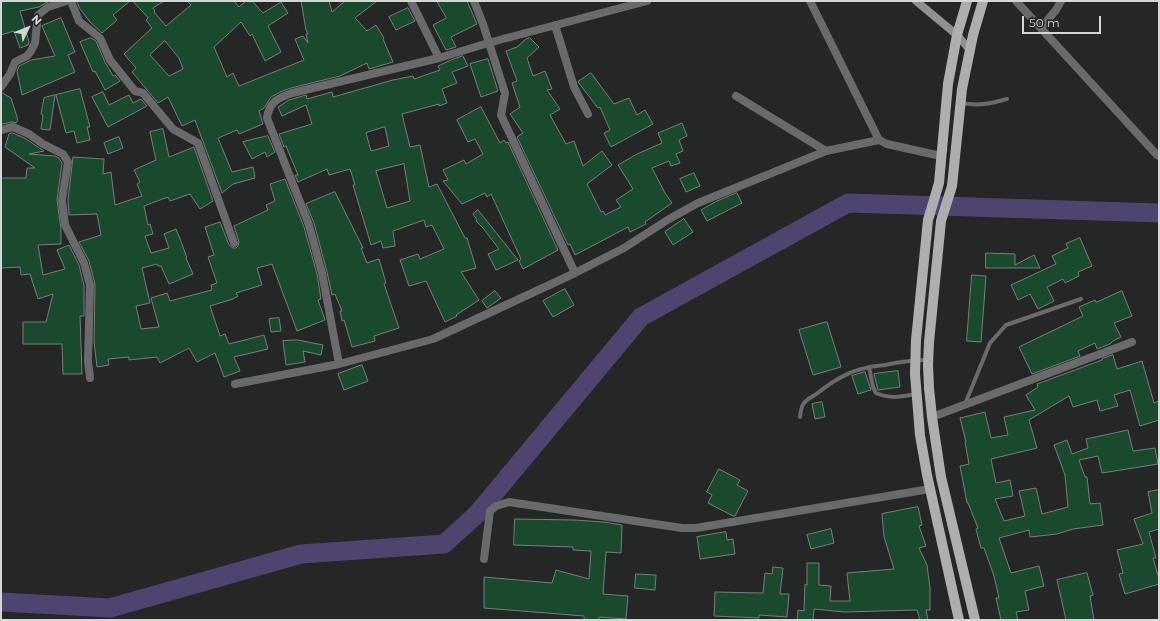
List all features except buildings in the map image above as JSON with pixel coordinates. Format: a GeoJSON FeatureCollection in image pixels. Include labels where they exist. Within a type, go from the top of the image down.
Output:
{"type":"FeatureCollection","features":[{"type":"Feature","properties":{"kind":"main road"},"geometry":{"type":"LineString","coordinates":[[959,620],[930,489],[920,435],[916,393],[916,340],[928,220],[938,183],[948,84],[957,35],[966,1]]}},
{"type":"Feature","properties":{"kind":"main road"},"geometry":{"type":"LineString","coordinates":[[975,620],[941,477],[928,388],[928,360],[942,221],[952,186],[960,103],[973,35],[983,1]]}},
{"type":"Feature","properties":{"kind":"street"},"geometry":{"type":"LineString","coordinates":[[1,87],[10,74],[15,62],[27,56],[31,51],[35,43],[38,15],[48,7],[66,1]]}},
{"type":"Feature","properties":{"kind":"street"},"geometry":{"type":"LineString","coordinates":[[71,1],[79,21],[100,38],[110,60],[135,92],[143,93],[173,129],[198,144],[234,243]]}},
{"type":"Feature","properties":{"kind":"street"},"geometry":{"type":"LineString","coordinates":[[411,1],[439,58]]}},
{"type":"Feature","properties":{"kind":"street"},"geometry":{"type":"LineString","coordinates":[[474,1],[505,93],[502,115],[575,273]]}},
{"type":"Feature","properties":{"kind":"street"},"geometry":{"type":"LineString","coordinates":[[339,364],[322,273],[309,225],[267,118],[268,109],[274,102],[292,93],[439,58],[488,42],[647,1]]}},
{"type":"Feature","properties":{"kind":"street"},"geometry":{"type":"LineString","coordinates":[[810,1],[879,140],[887,144],[941,156]]}},
{"type":"Feature","properties":{"kind":"street"},"geometry":{"type":"LineString","coordinates":[[916,1],[957,35],[970,50]]}},
{"type":"Feature","properties":{"kind":"street"},"geometry":{"type":"LineString","coordinates":[[1016,1],[1157,156],[1159,156]]}},
{"type":"Feature","properties":{"kind":"street"},"geometry":{"type":"LineString","coordinates":[[1041,28],[1056,10],[1061,1]]}},
{"type":"Feature","properties":{"kind":"street"},"geometry":{"type":"LineString","coordinates":[[555,25],[574,87],[588,114]]}},
{"type":"Feature","properties":{"kind":"street"},"geometry":{"type":"LineString","coordinates":[[736,96],[826,151]]}},
{"type":"Feature","properties":{"kind":"street"},"geometry":{"type":"LineString","coordinates":[[1,130],[13,127],[30,134],[43,144],[63,154],[68,162],[62,200],[65,225],[84,263],[90,285],[88,361],[90,378]]}},
{"type":"Feature","properties":{"kind":"street"},"geometry":{"type":"LineString","coordinates":[[235,384],[339,364],[433,339],[575,273],[624,248],[669,219],[698,203],[826,151],[879,140]]}},
{"type":"Feature","properties":{"kind":"street"},"geometry":{"type":"LineString","coordinates":[[932,417],[1132,342]]}},
{"type":"Feature","properties":{"kind":"street"},"geometry":{"type":"LineString","coordinates":[[484,559],[490,511],[496,506],[509,502],[682,528],[696,528],[930,489]]}},
{"type":"Feature","properties":{"kind":"lane"},"geometry":{"type":"LineString","coordinates":[[960,103],[981,105],[1007,99]]}},
{"type":"Feature","properties":{"kind":"lane"},"geometry":{"type":"LineString","coordinates":[[965,404],[990,342],[1006,325],[1081,299]]}},
{"type":"Feature","properties":{"kind":"lane"},"geometry":{"type":"LineString","coordinates":[[800,417],[801,407],[804,402],[832,382],[851,372],[869,367],[916,360],[928,360]]}},
{"type":"Feature","properties":{"kind":"lane"},"geometry":{"type":"LineString","coordinates":[[869,367],[873,387],[876,393],[884,396],[897,397],[916,393]]}},
{"type":"Feature","properties":{"kind":"waterway"},"geometry":{"type":"LineString","coordinates":[[1,602],[110,608],[301,554],[444,544],[477,514],[641,317],[848,203],[1159,213]]}}]}
